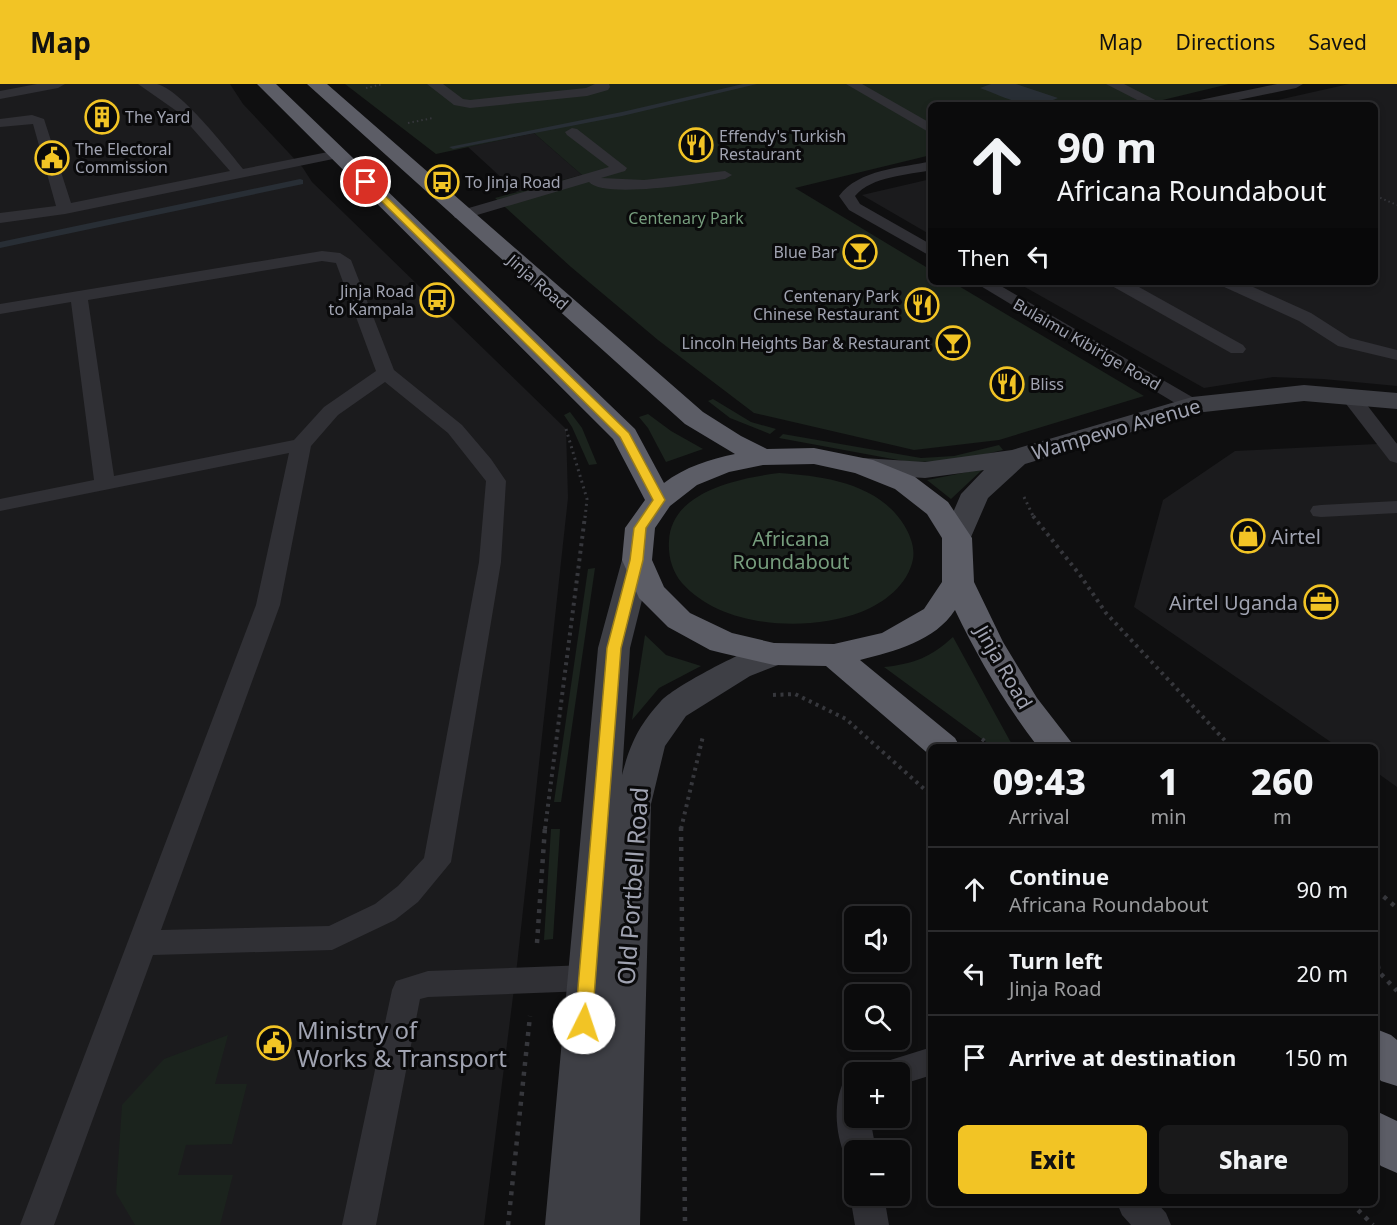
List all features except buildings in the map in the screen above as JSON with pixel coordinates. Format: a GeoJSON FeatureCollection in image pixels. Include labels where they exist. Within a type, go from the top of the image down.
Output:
{"type":"FeatureCollection","features":[{"type":"Feature","properties":{"kind":"highway"},"geometry":{"type":"LineString","coordinates":[[266,84],[625,435],[659,500]]}},
{"type":"Feature","properties":{"kind":"highway","name":"Jinja Road"},"geometry":{"type":"LineString","coordinates":[[320,88],[694,418],[731,442],[763,457]]}},
{"type":"Feature","properties":{"kind":"highway"},"geometry":{"type":"LineString","coordinates":[[814,456],[863,465],[905,483],[938,508],[957,538],[958,582],[935,616],[892,641],[834,655],[774,654],[722,642],[679,620],[650,591],[637,560],[640,528],[659,500],[687,479],[722,465],[763,457],[814,456]]}},
{"type":"Feature","properties":{"kind":"highway","name":"Jinja Road"},"geometry":{"type":"LineString","coordinates":[[958,582],[987,642],[1025,706],[1055,744]]}},
{"type":"Feature","properties":{"kind":"highway"},"geometry":{"type":"LineString","coordinates":[[834,655],[938,744]]}},
{"type":"Feature","properties":{"kind":"highway"},"geometry":{"type":"LineString","coordinates":[[1378,1050],[1397,1066]]}},
{"type":"Feature","properties":{"kind":"highway"},"geometry":{"type":"LineString","coordinates":[[1378,1134],[1397,1151]]}},
{"type":"Feature","properties":{"kind":"main road","name":"Wampewo Avenue"},"geometry":{"type":"LineString","coordinates":[[863,465],[925,470],[1012,461],[1192,405],[1304,393],[1397,401]]}},
{"type":"Feature","properties":{"kind":"main road"},"geometry":{"type":"LineString","coordinates":[[957,538],[975,494],[1012,461]]}},
{"type":"Feature","properties":{"kind":"main road","name":"Old Portbell Road"},"geometry":{"type":"LineString","coordinates":[[569,1225],[614,648],[637,560]]}},
{"type":"Feature","properties":{"kind":"main road","name":"Old Portbell Road"},"geometry":{"type":"LineString","coordinates":[[616,1225],[633,804],[648,744],[674,708],[730,672],[774,654]]}},
{"type":"Feature","properties":{"kind":"lane"},"geometry":{"type":"LineString","coordinates":[[0,95],[58,84]]}},
{"type":"Feature","properties":{"kind":"lane"},"geometry":{"type":"LineString","coordinates":[[145,84],[152,86],[177,106],[207,134],[240,174]]}},
{"type":"Feature","properties":{"kind":"lane"},"geometry":{"type":"LineString","coordinates":[[434,84],[459,102],[470,104],[587,92],[603,87],[602,84]]}},
{"type":"Feature","properties":{"kind":"lane"},"geometry":{"type":"LineString","coordinates":[[853,84],[928,128]]}},
{"type":"Feature","properties":{"kind":"lane"},"geometry":{"type":"LineString","coordinates":[[1113,84],[1152,102]]}},
{"type":"Feature","properties":{"kind":"lane"},"geometry":{"type":"LineString","coordinates":[[1209,102],[1296,84]]}},
{"type":"Feature","properties":{"kind":"lane"},"geometry":{"type":"LineString","coordinates":[[0,123],[32,119],[39,122],[65,209]]}},
{"type":"Feature","properties":{"kind":"lane"},"geometry":{"type":"LineString","coordinates":[[461,214],[620,168],[573,132]]}},
{"type":"Feature","properties":{"kind":"lane"},"geometry":{"type":"LineString","coordinates":[[0,218],[65,209],[338,154]]}},
{"type":"Feature","properties":{"kind":"lane"},"geometry":{"type":"LineString","coordinates":[[928,166],[870,180],[852,188],[847,196],[854,207],[928,250]]}},
{"type":"Feature","properties":{"kind":"lane"},"geometry":{"type":"LineString","coordinates":[[583,180],[611,184],[675,182],[725,175]]}},
{"type":"Feature","properties":{"kind":"lane"},"geometry":{"type":"LineString","coordinates":[[0,309],[322,256],[334,256],[343,260],[386,373],[455,429],[496,481],[489,562],[437,862],[408,894],[385,912],[332,938],[143,943]]}},
{"type":"Feature","properties":{"kind":"lane","name":"Bulaimu Kibirige Road"},"geometry":{"type":"LineString","coordinates":[[987,285],[1192,405]]}},
{"type":"Feature","properties":{"kind":"lane"},"geometry":{"type":"LineString","coordinates":[[1123,285],[1237,349]]}},
{"type":"Feature","properties":{"kind":"lane"},"geometry":{"type":"LineString","coordinates":[[1243,286],[1305,317],[1344,342],[1397,355]]}},
{"type":"Feature","properties":{"kind":"lane"},"geometry":{"type":"LineString","coordinates":[[78,296],[105,484]]}},
{"type":"Feature","properties":{"kind":"lane"},"geometry":{"type":"LineString","coordinates":[[37,1225],[268,605],[301,446],[331,411],[386,373]]}},
{"type":"Feature","properties":{"kind":"lane"},"geometry":{"type":"LineString","coordinates":[[1350,396],[1397,457]]}},
{"type":"Feature","properties":{"kind":"lane"},"geometry":{"type":"LineString","coordinates":[[0,505],[301,446]]}},
{"type":"Feature","properties":{"kind":"lane"},"geometry":{"type":"LineString","coordinates":[[1321,511],[1397,507]]}},
{"type":"Feature","properties":{"kind":"lane"},"geometry":{"type":"LineString","coordinates":[[358,1225],[408,990],[428,984],[587,978]]}},
{"type":"Feature","properties":{"kind":"lane"},"geometry":{"type":"LineString","coordinates":[[910,1068],[928,1062]]}},
{"type":"Feature","properties":{"kind":"lane"},"geometry":{"type":"LineString","coordinates":[[869,1206],[872,1225]]}},
{"type":"Feature","properties":{"kind":"lane"},"geometry":{"type":"LineString","coordinates":[[1137,1206],[1154,1225]]}},
{"type":"Feature","properties":{"kind":"path"},"geometry":{"type":"LineString","coordinates":[[1378,197],[1397,205]]}},
{"type":"Feature","properties":{"kind":"path"},"geometry":{"type":"LineString","coordinates":[[1012,461],[1036,522],[1080,575],[1106,613],[1229,744]]}},
{"type":"Feature","properties":{"kind":"path"},"geometry":{"type":"LineString","coordinates":[[762,695],[795,694],[846,718],[928,792]]}},
{"type":"Feature","properties":{"kind":"path"},"geometry":{"type":"LineString","coordinates":[[685,1225],[681,826],[704,732]]}},
{"type":"Feature","properties":{"kind":"path"},"geometry":{"type":"LineString","coordinates":[[975,734],[989,744]]}},
{"type":"Feature","properties":{"kind":"path"},"geometry":{"type":"LineString","coordinates":[[1378,892],[1397,908]]}},
{"type":"Feature","properties":{"kind":"path"},"geometry":{"type":"LineString","coordinates":[[1378,972],[1397,991]]}},
{"type":"Feature","properties":{"kind":"path"},"geometry":{"type":"LineString","coordinates":[[1354,1206],[1373,1225]]}},
{"type":"Feature","properties":{"kind":"shaded area"},"geometry":{"type":"Polygon","coordinates":[[[0,84],[230,84],[243,104],[303,168],[312,182],[566,429],[568,498],[517,965],[484,1225],[0,1225],[0,84]]]}},
{"type":"Feature","properties":{"kind":"shaded area"},"geometry":{"type":"Polygon","coordinates":[[[991,84],[1016,84],[1058,98],[1047,102],[1019,102],[980,88],[991,84]]]}},
{"type":"Feature","properties":{"kind":"shaded area"},"geometry":{"type":"Polygon","coordinates":[[[1349,84],[1397,84],[1397,386],[1273,377],[1204,388],[1021,285],[1378,285],[1378,102],[1269,102],[1349,84]]]}},
{"type":"Feature","properties":{"kind":"shaded area"},"geometry":{"type":"Polygon","coordinates":[[[534,133],[582,175],[517,192],[468,147],[534,133]]]}},
{"type":"Feature","properties":{"kind":"shaded area"},"geometry":{"type":"Polygon","coordinates":[[[928,180],[928,233],[862,195],[928,180]]]}},
{"type":"Feature","properties":{"kind":"shaded area"},"geometry":{"type":"Polygon","coordinates":[[[1397,443],[1397,787],[1378,773],[1378,744],[1334,744],[1134,607],[1163,500],[1235,451],[1397,443]]]}},
{"type":"Feature","properties":{"kind":"green space","name":"Centenary Park"},"geometry":{"type":"Polygon","coordinates":[[[345,84],[1229,84],[1154,102],[928,102],[928,156],[795,188],[928,268],[928,285],[957,285],[1144,396],[999,440],[914,450],[754,413],[658,340],[571,267],[495,198],[582,175],[534,133],[436,154],[345,84]]]}},
{"type":"Feature","properties":{"kind":"green space"},"geometry":{"type":"Polygon","coordinates":[[[713,399],[751,422],[776,429],[770,434],[730,418],[708,401],[713,399]]]}},
{"type":"Feature","properties":{"kind":"green space"},"geometry":{"type":"Polygon","coordinates":[[[570,412],[582,428],[597,464],[589,465],[564,415],[570,412]]]}},
{"type":"Feature","properties":{"kind":"green space"},"geometry":{"type":"Polygon","coordinates":[[[648,414],[671,431],[703,449],[666,462],[648,428],[639,417],[648,414]]]}},
{"type":"Feature","properties":{"kind":"green space"},"geometry":{"type":"Polygon","coordinates":[[[783,434],[921,458],[954,456],[999,445],[1003,450],[956,461],[909,462],[779,438],[783,434]]]}},
{"type":"Feature","properties":{"kind":"green space"},"geometry":{"type":"Polygon","coordinates":[[[983,469],[951,499],[927,480],[983,469]]]}},
{"type":"Feature","properties":{"kind":"green space","name":"Africana Roundabout"},"geometry":{"type":"Polygon","coordinates":[[[779,473],[813,476],[848,484],[880,500],[893,511],[904,525],[913,546],[910,568],[894,592],[878,604],[861,612],[840,618],[792,624],[743,618],[720,610],[699,598],[682,583],[673,568],[669,541],[673,524],[682,510],[694,499],[710,490],[746,479],[779,473]]]}},
{"type":"Feature","properties":{"kind":"green space"},"geometry":{"type":"Polygon","coordinates":[[[595,568],[561,802],[554,802],[588,569],[595,568]]]}},
{"type":"Feature","properties":{"kind":"green space"},"geometry":{"type":"Polygon","coordinates":[[[645,635],[666,655],[701,666],[659,688],[632,720],[645,635]]]}},
{"type":"Feature","properties":{"kind":"green space"},"geometry":{"type":"Polygon","coordinates":[[[953,637],[1012,744],[989,744],[884,667],[904,664],[937,650],[953,637]]]}},
{"type":"Feature","properties":{"kind":"green space"},"geometry":{"type":"Polygon","coordinates":[[[551,829],[560,829],[553,939],[544,940],[551,829]]]}},
{"type":"Feature","properties":{"kind":"green space"},"geometry":{"type":"Polygon","coordinates":[[[228,1035],[215,1084],[247,1084],[232,1144],[186,1145],[178,1175],[233,1175],[220,1225],[135,1225],[116,1193],[122,1105],[164,1059],[228,1035]]]}},
{"type":"Feature","properties":{"kind":"waterway"},"geometry":{"type":"LineString","coordinates":[[453,147],[622,114],[753,84]]}},
{"type":"Feature","properties":{"kind":"waterway"},"geometry":{"type":"LineString","coordinates":[[0,245],[300,182]]}},
{"type":"Feature","properties":{"kind":"place","name":"The Yard"},"geometry":{"type":"Point","coordinates":[102,117]}},
{"type":"Feature","properties":{"kind":"place","name":"Effendy's Turkish Restaurant"},"geometry":{"type":"Point","coordinates":[696,145]}},
{"type":"Feature","properties":{"kind":"place","name":"The Electoral Commission"},"geometry":{"type":"Point","coordinates":[52,158]}},
{"type":"Feature","properties":{"kind":"place","name":"To Jinja Road"},"geometry":{"type":"Point","coordinates":[442,182]}},
{"type":"Feature","properties":{"kind":"place","name":"Blue Bar"},"geometry":{"type":"Point","coordinates":[860,252]}},
{"type":"Feature","properties":{"kind":"place","name":"Jinja Road to Kampala"},"geometry":{"type":"Point","coordinates":[437,300]}},
{"type":"Feature","properties":{"kind":"place","name":"Centenary Park Chinese Restaurant"},"geometry":{"type":"Point","coordinates":[922,305]}},
{"type":"Feature","properties":{"kind":"place","name":"Lincoln Heights Bar & Restaurant"},"geometry":{"type":"Point","coordinates":[953,343]}},
{"type":"Feature","properties":{"kind":"place","name":"Bliss"},"geometry":{"type":"Point","coordinates":[1007,384]}},
{"type":"Feature","properties":{"kind":"place","name":"Airtel"},"geometry":{"type":"Point","coordinates":[1248,536]}},
{"type":"Feature","properties":{"kind":"place","name":"Airtel Uganda"},"geometry":{"type":"Point","coordinates":[1321,602]}},
{"type":"Feature","properties":{"kind":"place","name":"Ministry of Works & Transport"},"geometry":{"type":"Point","coordinates":[274,1043]}},
{"type":"Feature","properties":{"kind":"route"},"geometry":{"type":"LineString","coordinates":[[366,182],[625,435],[659,500],[640,528],[637,560],[614,648],[584,1023]]}}]}
